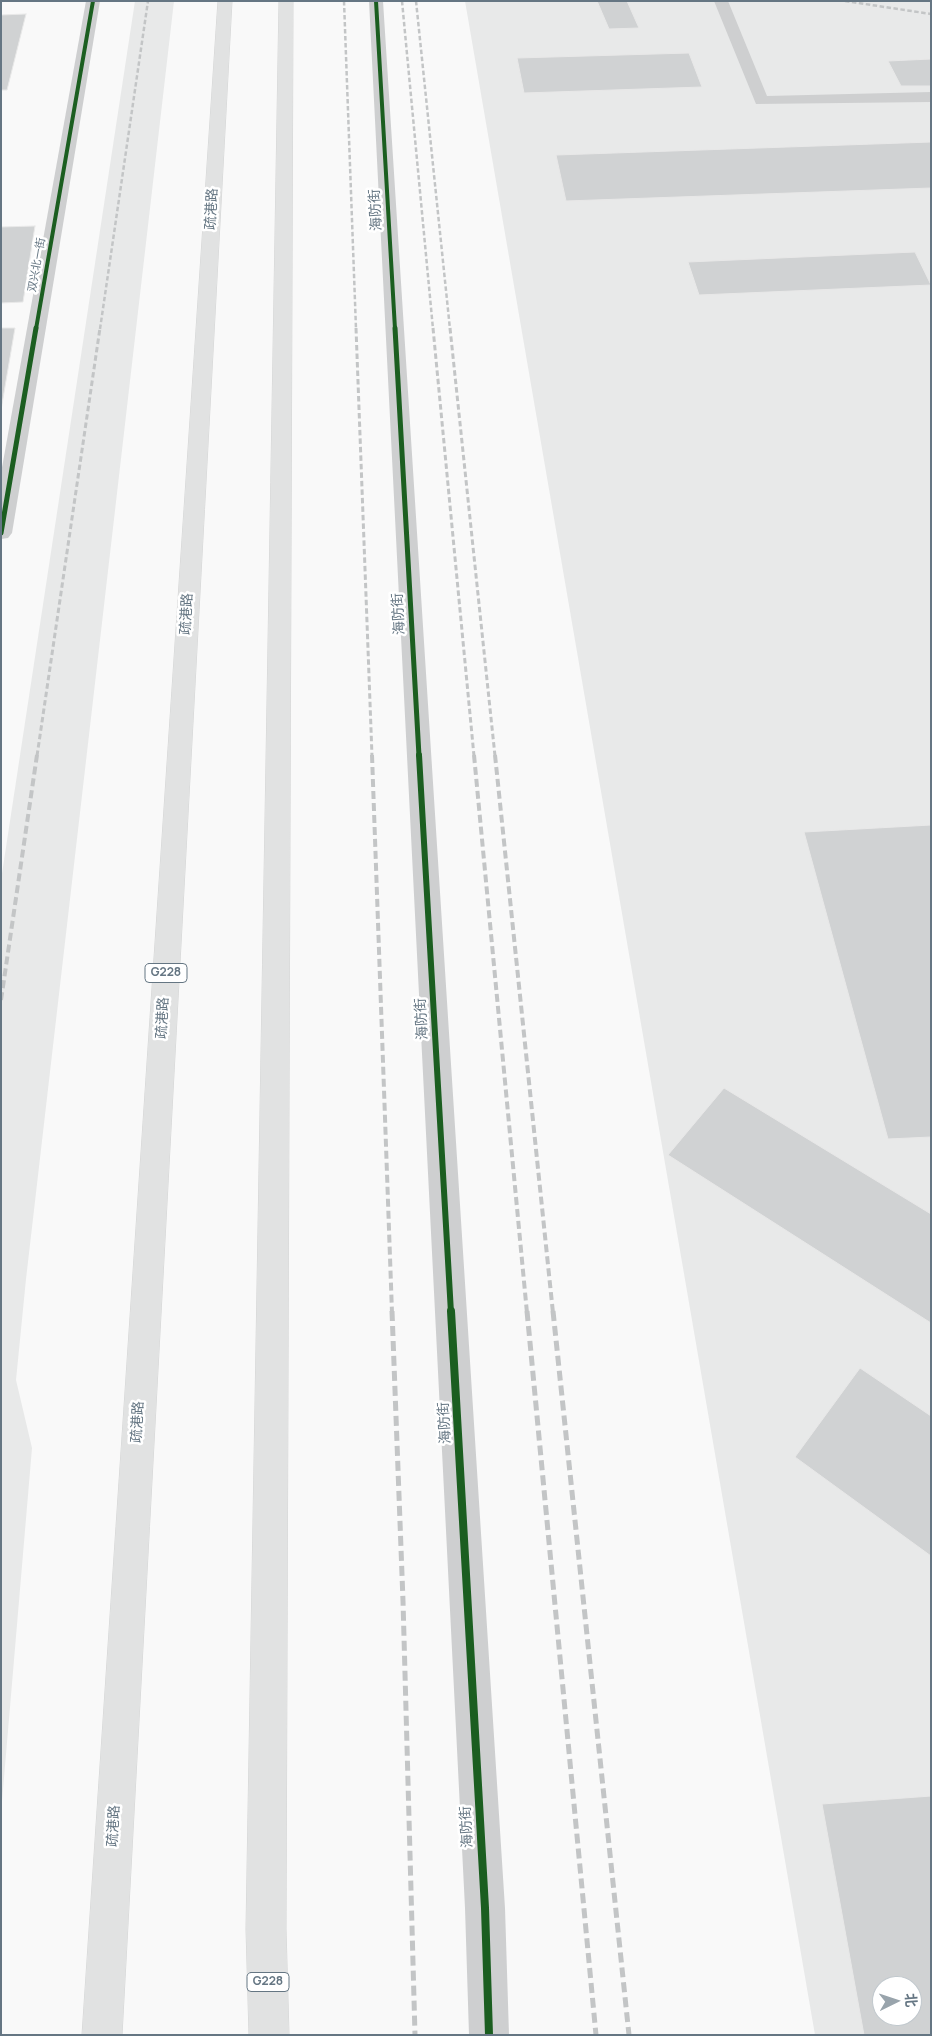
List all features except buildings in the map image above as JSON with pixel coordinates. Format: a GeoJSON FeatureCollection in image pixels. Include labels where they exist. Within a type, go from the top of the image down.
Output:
{"type":"FeatureCollection","features":[{"type":"Feature","properties":{"kind":"highway","name":"疏港路"},"geometry":{"type":"LineString","coordinates":[[102,2035],[106,1944],[225,1]]}},
{"type":"Feature","properties":{"kind":"highway"},"geometry":{"type":"LineString","coordinates":[[285,50],[286,1]]}},
{"type":"Feature","properties":{"kind":"highway","name":"G228"},"geometry":{"type":"LineString","coordinates":[[269,2035],[266,1928],[285,50],[299,1]]}},
{"type":"Feature","properties":{"kind":"street","name":"双兴北一街"},"geometry":{"type":"LineString","coordinates":[[1,533],[5,487],[92,1]]}},
{"type":"Feature","properties":{"kind":"street","name":"海防街"},"geometry":{"type":"LineString","coordinates":[[376,1],[484,1898],[489,2035]]}},
{"type":"Feature","properties":{"kind":"street"},"geometry":{"type":"LineString","coordinates":[[721,1],[762,101],[931,97]]}},
{"type":"Feature","properties":{"kind":"shaded area"},"geometry":{"type":"Polygon","coordinates":[[[135,1],[174,1],[26,1279],[16,1380],[32,1448],[1,1813],[1,880],[135,1]]]}},
{"type":"Feature","properties":{"kind":"shaded area"},"geometry":{"type":"Polygon","coordinates":[[[465,1],[931,1],[931,2035],[815,2035],[465,1]]]}},
{"type":"Feature","properties":{"kind":"railway"},"geometry":{"type":"LineString","coordinates":[[100,329],[148,1]]}},
{"type":"Feature","properties":{"kind":"railway"},"geometry":{"type":"LineString","coordinates":[[344,1],[356,329]]}},
{"type":"Feature","properties":{"kind":"railway"},"geometry":{"type":"LineString","coordinates":[[402,1],[433,329]]}},
{"type":"Feature","properties":{"kind":"railway"},"geometry":{"type":"LineString","coordinates":[[416,1],[450,329]]}},
{"type":"Feature","properties":{"kind":"railway"},"geometry":{"type":"LineString","coordinates":[[845,1],[931,14]]}},
{"type":"Feature","properties":{"kind":"railway"},"geometry":{"type":"LineString","coordinates":[[37,756],[100,328]]}},
{"type":"Feature","properties":{"kind":"railway"},"geometry":{"type":"LineString","coordinates":[[356,328],[372,756]]}},
{"type":"Feature","properties":{"kind":"railway"},"geometry":{"type":"LineString","coordinates":[[433,328],[474,756]]}},
{"type":"Feature","properties":{"kind":"railway"},"geometry":{"type":"LineString","coordinates":[[450,328],[495,756]]}},
{"type":"Feature","properties":{"kind":"railway"},"geometry":{"type":"LineString","coordinates":[[1,1000],[37,755]]}},
{"type":"Feature","properties":{"kind":"railway"},"geometry":{"type":"LineString","coordinates":[[372,755],[392,1313]]}},
{"type":"Feature","properties":{"kind":"railway"},"geometry":{"type":"LineString","coordinates":[[474,755],[527,1313]]}},
{"type":"Feature","properties":{"kind":"railway"},"geometry":{"type":"LineString","coordinates":[[495,755],[553,1313]]}},
{"type":"Feature","properties":{"kind":"railway"},"geometry":{"type":"LineString","coordinates":[[392,1311],[403,1601],[415,2035]]}},
{"type":"Feature","properties":{"kind":"railway"},"geometry":{"type":"LineString","coordinates":[[527,1311],[596,2035]]}},
{"type":"Feature","properties":{"kind":"railway"},"geometry":{"type":"LineString","coordinates":[[553,1311],[629,2035]]}},
{"type":"Feature","properties":{"kind":"cycle path"},"geometry":{"type":"LineString","coordinates":[[1,533],[93,1]]}},
{"type":"Feature","properties":{"kind":"cycle path"},"geometry":{"type":"LineString","coordinates":[[376,1],[485,1908],[489,2035]]}}]}
